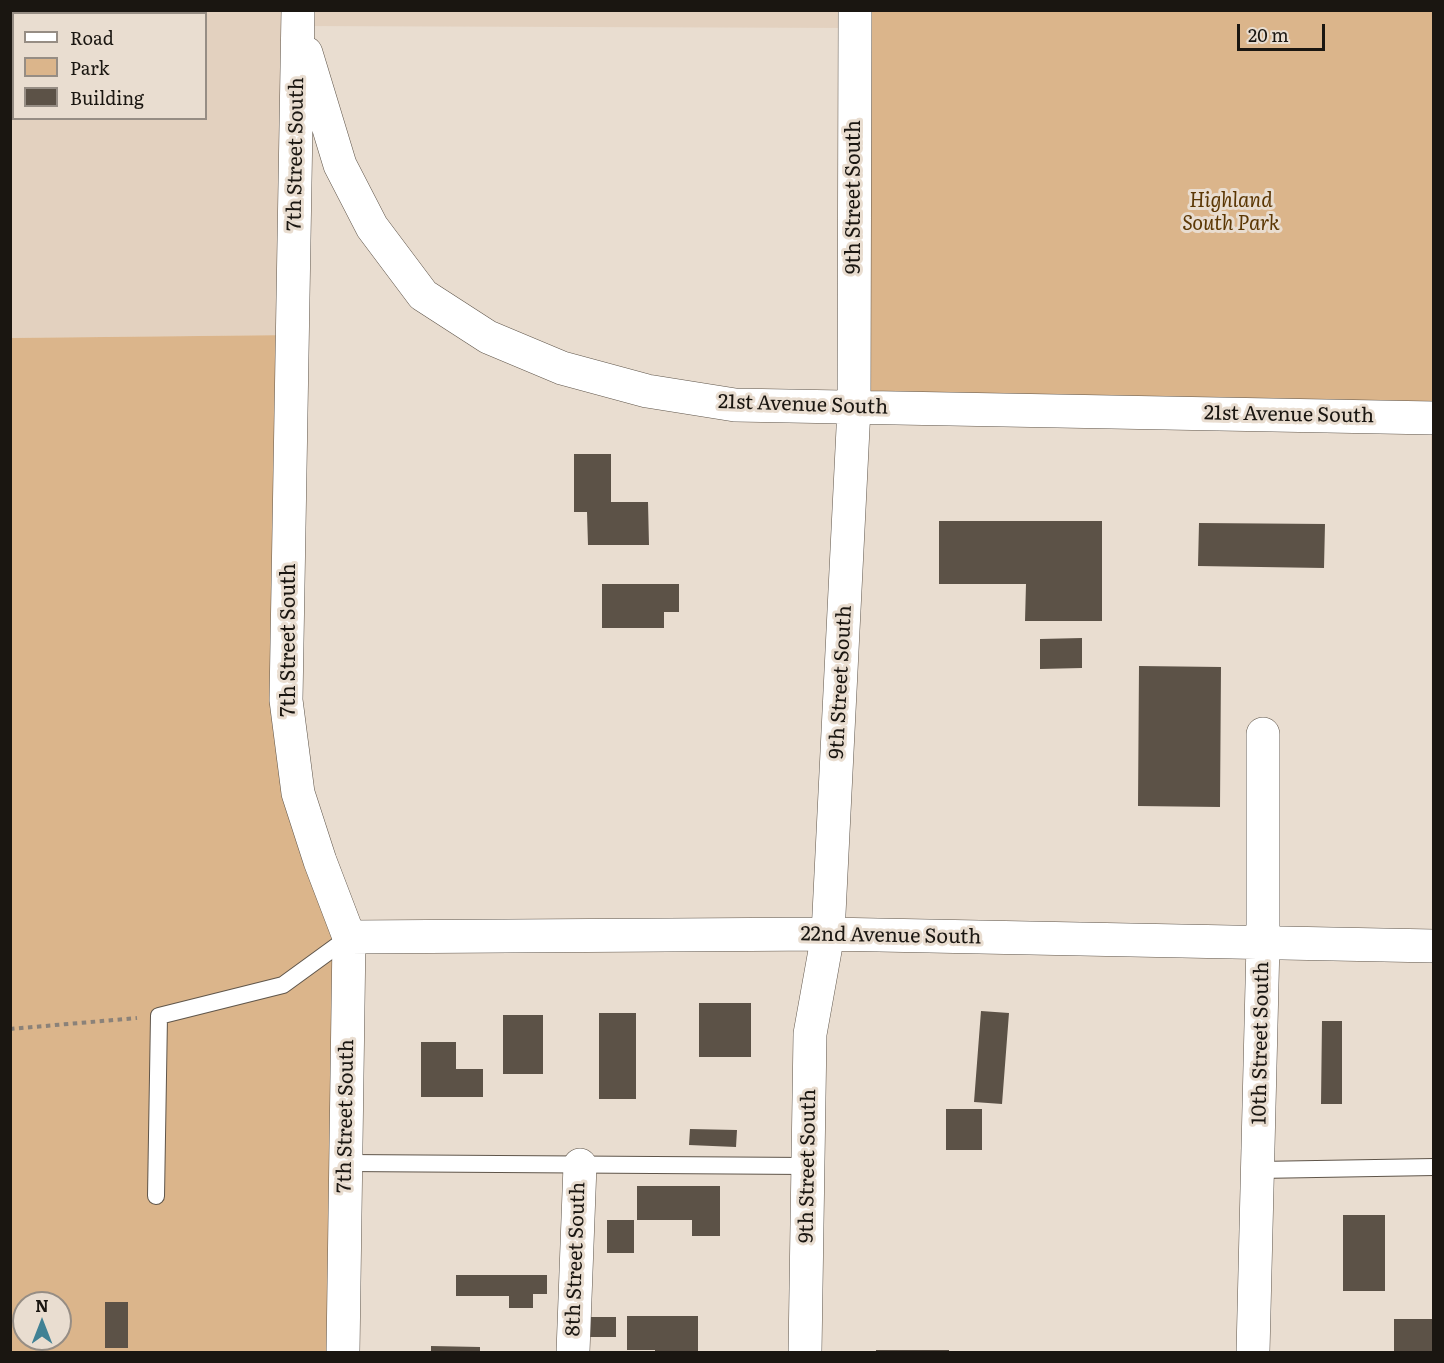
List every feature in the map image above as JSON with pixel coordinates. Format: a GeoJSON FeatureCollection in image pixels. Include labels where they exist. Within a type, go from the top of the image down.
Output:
{"type":"FeatureCollection","features":[{"type":"Feature","properties":{"kind":"street","name":"9th Street South"},"geometry":{"type":"LineString","coordinates":[[806,1353],[810,1034],[828,934],[854,408],[855,10]]}},
{"type":"Feature","properties":{"kind":"street","name":"21st Avenue South"},"geometry":{"type":"LineString","coordinates":[[298,18],[340,165],[372,227],[423,295],[488,337],[562,368],[647,391],[735,405],[1434,418]]}},
{"type":"Feature","properties":{"kind":"street","name":"7th Street South"},"geometry":{"type":"LineString","coordinates":[[298,18],[286,700],[298,793],[320,861],[349,937],[343,1353]]}},
{"type":"Feature","properties":{"kind":"street","name":"10th Street South"},"geometry":{"type":"LineString","coordinates":[[1253,1353],[1263,943],[1263,734]]}},
{"type":"Feature","properties":{"kind":"street","name":"22nd Avenue South"},"geometry":{"type":"LineString","coordinates":[[349,937],[828,934],[1434,946]]}},
{"type":"Feature","properties":{"kind":"street","name":"8th Street South"},"geometry":{"type":"LineString","coordinates":[[573,1353],[580,1165]]}},
{"type":"Feature","properties":{"kind":"lane"},"geometry":{"type":"LineString","coordinates":[[156,1196],[159,1016],[283,985],[349,937]]}},
{"type":"Feature","properties":{"kind":"lane"},"geometry":{"type":"LineString","coordinates":[[345,1163],[808,1166]]}},
{"type":"Feature","properties":{"kind":"lane"},"geometry":{"type":"LineString","coordinates":[[1258,1170],[1434,1167]]}},
{"type":"Feature","properties":{"kind":"path"},"geometry":{"type":"LineString","coordinates":[[10,1029],[159,1016]]}},
{"type":"Feature","properties":{"kind":"shaded area"},"geometry":{"type":"Polygon","coordinates":[[[855,10],[855,28],[298,26],[293,335],[11,338],[10,11],[855,10]]]}},
{"type":"Feature","properties":{"kind":"shaded area"},"geometry":{"type":"Polygon","coordinates":[[[1431,418],[1434,418],[1433,946],[1432,946],[1431,418]]]}},
{"type":"Feature","properties":{"kind":"green space","name":"Highland South Park"},"geometry":{"type":"Polygon","coordinates":[[[855,11],[1433,11],[1433,416],[854,408],[855,11]]]}},
{"type":"Feature","properties":{"kind":"green space"},"geometry":{"type":"Polygon","coordinates":[[[293,335],[287,700],[349,937],[343,1352],[11,1352],[10,338],[293,335]]]}},
{"type":"Feature","properties":{"kind":"building"},"geometry":{"type":"Polygon","coordinates":[[[574,454],[611,454],[611,502],[648,502],[649,545],[588,545],[587,512],[574,512],[574,454]]]}},
{"type":"Feature","properties":{"kind":"building"},"geometry":{"type":"Polygon","coordinates":[[[939,521],[1102,521],[1102,621],[1025,621],[1026,584],[939,584],[939,521]]]}},
{"type":"Feature","properties":{"kind":"building"},"geometry":{"type":"Polygon","coordinates":[[[1199,523],[1325,524],[1324,568],[1198,566],[1199,523]]]}},
{"type":"Feature","properties":{"kind":"building"},"geometry":{"type":"Polygon","coordinates":[[[602,584],[679,584],[679,612],[664,612],[664,628],[602,628],[602,584]]]}},
{"type":"Feature","properties":{"kind":"building"},"geometry":{"type":"Polygon","coordinates":[[[1082,638],[1082,668],[1040,669],[1040,639],[1082,638]]]}},
{"type":"Feature","properties":{"kind":"building"},"geometry":{"type":"Polygon","coordinates":[[[1139,666],[1221,667],[1220,807],[1138,806],[1139,666]]]}},
{"type":"Feature","properties":{"kind":"building"},"geometry":{"type":"Polygon","coordinates":[[[699,1003],[751,1003],[751,1057],[699,1057],[699,1003]]]}},
{"type":"Feature","properties":{"kind":"building"},"geometry":{"type":"Polygon","coordinates":[[[981,1011],[1009,1013],[1002,1104],[974,1102],[981,1011]]]}},
{"type":"Feature","properties":{"kind":"building"},"geometry":{"type":"Polygon","coordinates":[[[599,1013],[636,1013],[636,1099],[599,1099],[599,1013]]]}},
{"type":"Feature","properties":{"kind":"building"},"geometry":{"type":"Polygon","coordinates":[[[503,1015],[543,1015],[543,1074],[503,1074],[503,1015]]]}},
{"type":"Feature","properties":{"kind":"building"},"geometry":{"type":"Polygon","coordinates":[[[1322,1021],[1342,1021],[1342,1104],[1321,1104],[1322,1021]]]}},
{"type":"Feature","properties":{"kind":"building"},"geometry":{"type":"Polygon","coordinates":[[[421,1042],[456,1042],[456,1069],[483,1069],[483,1097],[421,1097],[421,1042]]]}},
{"type":"Feature","properties":{"kind":"building"},"geometry":{"type":"Polygon","coordinates":[[[946,1109],[982,1109],[982,1150],[946,1150],[946,1109]]]}},
{"type":"Feature","properties":{"kind":"building"},"geometry":{"type":"Polygon","coordinates":[[[690,1129],[737,1130],[736,1147],[689,1145],[690,1129]]]}},
{"type":"Feature","properties":{"kind":"building"},"geometry":{"type":"Polygon","coordinates":[[[637,1186],[720,1186],[720,1236],[692,1236],[692,1220],[637,1220],[637,1186]]]}},
{"type":"Feature","properties":{"kind":"building"},"geometry":{"type":"Polygon","coordinates":[[[1343,1215],[1385,1215],[1385,1291],[1343,1291],[1343,1215]]]}},
{"type":"Feature","properties":{"kind":"building"},"geometry":{"type":"Polygon","coordinates":[[[607,1220],[634,1220],[634,1253],[607,1253],[607,1220]]]}},
{"type":"Feature","properties":{"kind":"building"},"geometry":{"type":"Polygon","coordinates":[[[456,1275],[547,1275],[547,1294],[533,1294],[533,1308],[509,1308],[509,1296],[456,1296],[456,1275]]]}},
{"type":"Feature","properties":{"kind":"building"},"geometry":{"type":"Polygon","coordinates":[[[105,1302],[128,1302],[128,1348],[105,1348],[105,1302]]]}},
{"type":"Feature","properties":{"kind":"building"},"geometry":{"type":"Polygon","coordinates":[[[627,1316],[698,1316],[698,1352],[627,1350],[627,1316]]]}},
{"type":"Feature","properties":{"kind":"building"},"geometry":{"type":"Polygon","coordinates":[[[590,1317],[616,1317],[616,1337],[590,1337],[590,1317]]]}},
{"type":"Feature","properties":{"kind":"building"},"geometry":{"type":"Polygon","coordinates":[[[1394,1319],[1434,1319],[1434,1352],[1394,1352],[1394,1319]]]}},
{"type":"Feature","properties":{"kind":"building"},"geometry":{"type":"Polygon","coordinates":[[[431,1346],[480,1347],[480,1352],[431,1352],[431,1346]]]}},
{"type":"Feature","properties":{"kind":"building"},"geometry":{"type":"Polygon","coordinates":[[[876,1350],[949,1350],[949,1352],[876,1352],[876,1350]]]}}]}
